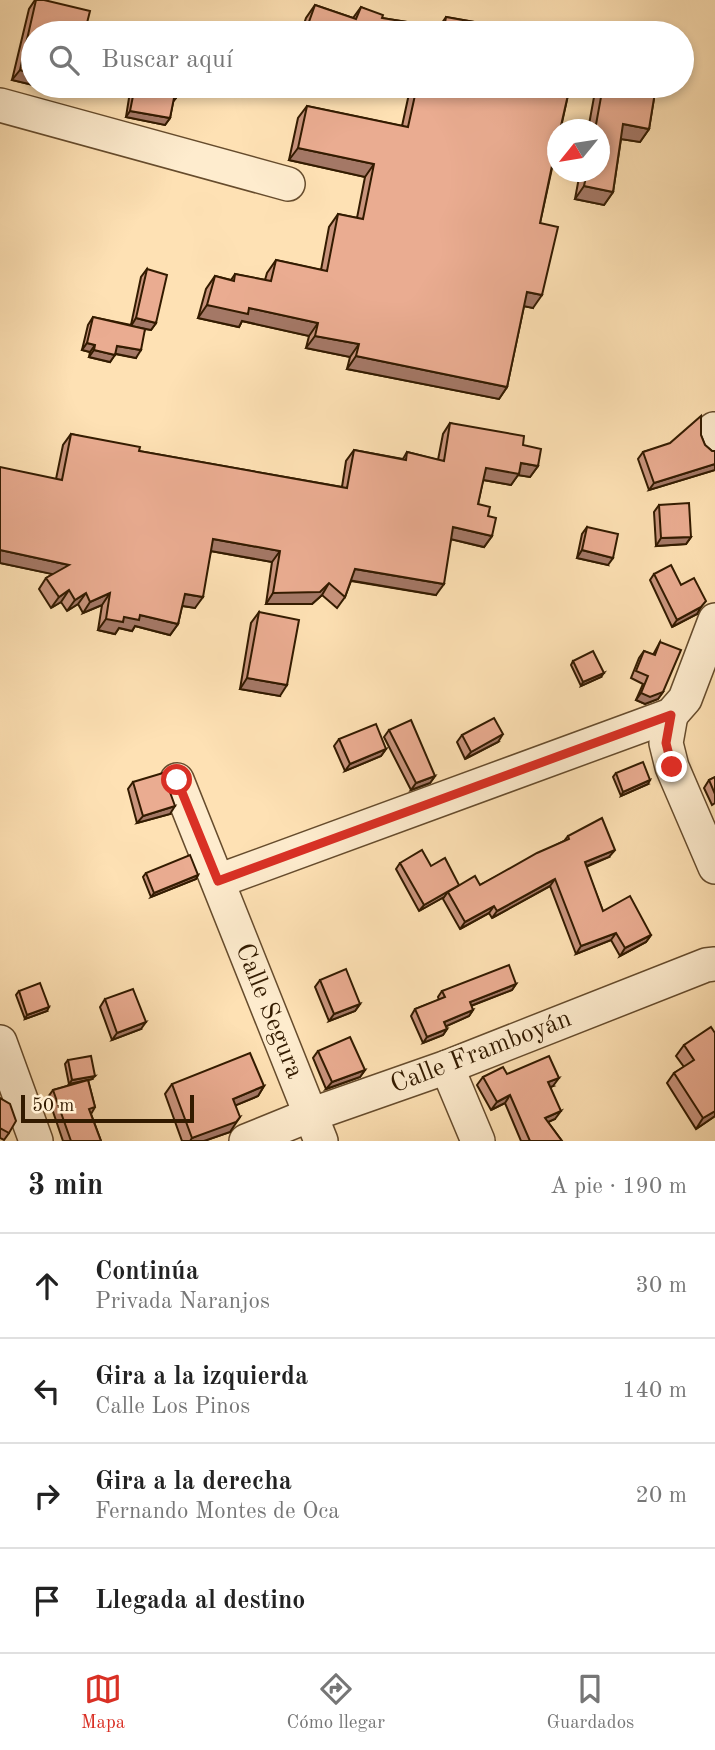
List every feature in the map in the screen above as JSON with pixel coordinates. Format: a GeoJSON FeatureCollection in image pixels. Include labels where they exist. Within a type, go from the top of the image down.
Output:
{"type":"FeatureCollection","features":[{"type":"Feature","properties":{"kind":"street"},"geometry":{"type":"LineString","coordinates":[[0,105],[288,184]]}},
{"type":"Feature","properties":{"kind":"street"},"geometry":{"type":"LineString","coordinates":[[218,881],[671,715],[685,699],[715,620]]}},
{"type":"Feature","properties":{"kind":"street"},"geometry":{"type":"LineString","coordinates":[[671,715],[666,743],[672,767],[715,867]]}},
{"type":"Feature","properties":{"kind":"street","name":"Calle Segura"},"geometry":{"type":"LineString","coordinates":[[177,780],[316,1128]]}},
{"type":"Feature","properties":{"kind":"street","name":"Calle Framboyán"},"geometry":{"type":"LineString","coordinates":[[246,1141],[316,1128],[447,1067],[706,965],[715,964]]}},
{"type":"Feature","properties":{"kind":"street"},"geometry":{"type":"LineString","coordinates":[[2,1054],[37,1141]]}},
{"type":"Feature","properties":{"kind":"street"},"geometry":{"type":"LineString","coordinates":[[447,1067],[478,1141]]}},
{"type":"Feature","properties":{"kind":"building"},"geometry":{"type":"Polygon","coordinates":[[[36,0],[90,11],[88,21],[31,21],[36,0]]]}},
{"type":"Feature","properties":{"kind":"building"},"geometry":{"type":"Polygon","coordinates":[[[315,5],[356,19],[361,7],[383,15],[382,18],[401,21],[309,21],[315,5]]]}},
{"type":"Feature","properties":{"kind":"building"},"geometry":{"type":"Polygon","coordinates":[[[446,17],[468,21],[445,21],[446,17]]]}},
{"type":"Feature","properties":{"kind":"building"},"geometry":{"type":"Polygon","coordinates":[[[133,98],[174,98],[170,118],[130,111],[133,98]]]}},
{"type":"Feature","properties":{"kind":"building"},"geometry":{"type":"Polygon","coordinates":[[[414,98],[567,98],[562,119],[547,119],[549,182],[540,223],[558,227],[542,295],[527,292],[507,387],[356,356],[359,344],[315,336],[318,323],[249,308],[248,314],[207,305],[215,276],[234,281],[235,274],[271,281],[276,260],[327,271],[338,214],[363,219],[374,164],[298,148],[307,106],[408,127],[414,98]]]}},
{"type":"Feature","properties":{"kind":"building"},"geometry":{"type":"Polygon","coordinates":[[[601,98],[654,98],[649,129],[623,124],[613,192],[584,186],[585,182],[610,182],[610,119],[597,119],[601,98]]]}},
{"type":"Feature","properties":{"kind":"building"},"geometry":{"type":"Polygon","coordinates":[[[147,269],[167,275],[156,323],[136,318],[147,269]]]}},
{"type":"Feature","properties":{"kind":"building"},"geometry":{"type":"Polygon","coordinates":[[[93,317],[145,329],[141,350],[117,346],[115,355],[94,350],[95,345],[87,343],[93,317]]]}},
{"type":"Feature","properties":{"kind":"building"},"geometry":{"type":"Polygon","coordinates":[[[701,416],[701,435],[705,445],[715,451],[715,464],[654,483],[643,452],[670,443],[701,416]]]}},
{"type":"Feature","properties":{"kind":"building"},"geometry":{"type":"Polygon","coordinates":[[[450,423],[524,436],[523,445],[541,449],[538,466],[521,463],[519,474],[486,468],[478,504],[490,507],[488,516],[496,518],[492,536],[453,527],[444,584],[355,569],[345,597],[329,583],[320,592],[273,593],[280,551],[213,539],[203,597],[185,594],[178,624],[140,615],[139,620],[124,617],[123,622],[106,619],[110,593],[90,602],[86,593],[75,600],[69,590],[59,597],[46,578],[69,565],[0,550],[0,467],[62,480],[71,434],[140,447],[139,451],[347,488],[354,450],[406,460],[407,452],[444,461],[450,423]]]}},
{"type":"Feature","properties":{"kind":"building"},"geometry":{"type":"Polygon","coordinates":[[[689,503],[691,537],[661,538],[659,505],[689,503]]]}},
{"type":"Feature","properties":{"kind":"building"},"geometry":{"type":"Polygon","coordinates":[[[587,527],[618,534],[613,558],[582,550],[587,527]]]}},
{"type":"Feature","properties":{"kind":"building"},"geometry":{"type":"Polygon","coordinates":[[[671,565],[681,585],[694,578],[706,601],[701,607],[677,620],[654,574],[671,565]]]}},
{"type":"Feature","properties":{"kind":"building"},"geometry":{"type":"Polygon","coordinates":[[[259,612],[299,620],[287,685],[247,678],[259,612]]]}},
{"type":"Feature","properties":{"kind":"building"},"geometry":{"type":"Polygon","coordinates":[[[660,642],[681,650],[663,692],[650,697],[641,693],[648,676],[636,671],[644,651],[655,655],[660,642]]]}},
{"type":"Feature","properties":{"kind":"building"},"geometry":{"type":"Polygon","coordinates":[[[593,651],[604,673],[583,682],[573,661],[593,651]]]}},
{"type":"Feature","properties":{"kind":"building"},"geometry":{"type":"Polygon","coordinates":[[[494,718],[503,734],[471,752],[462,735],[494,718]]]}},
{"type":"Feature","properties":{"kind":"building"},"geometry":{"type":"Polygon","coordinates":[[[411,720],[435,776],[416,783],[389,730],[411,720]]]}},
{"type":"Feature","properties":{"kind":"building"},"geometry":{"type":"Polygon","coordinates":[[[376,724],[386,749],[350,764],[339,739],[376,724]]]}},
{"type":"Feature","properties":{"kind":"building"},"geometry":{"type":"Polygon","coordinates":[[[643,762],[650,780],[623,792],[616,773],[643,762]]]}},
{"type":"Feature","properties":{"kind":"building"},"geometry":{"type":"Polygon","coordinates":[[[163,773],[175,806],[143,816],[133,782],[163,773]]]}},
{"type":"Feature","properties":{"kind":"building"},"geometry":{"type":"Polygon","coordinates":[[[715,777],[715,794],[709,780],[715,777]]]}},
{"type":"Feature","properties":{"kind":"building"},"geometry":{"type":"Polygon","coordinates":[[[602,818],[615,850],[585,862],[603,911],[630,896],[651,935],[625,948],[616,933],[581,946],[555,879],[497,911],[494,906],[465,922],[448,892],[475,876],[480,885],[537,853],[569,839],[568,836],[602,818]]]}},
{"type":"Feature","properties":{"kind":"building"},"geometry":{"type":"Polygon","coordinates":[[[422,850],[431,866],[445,858],[459,885],[424,905],[400,863],[422,850]]]}},
{"type":"Feature","properties":{"kind":"building"},"geometry":{"type":"Polygon","coordinates":[[[190,855],[198,875],[154,893],[146,873],[190,855]]]}},
{"type":"Feature","properties":{"kind":"building"},"geometry":{"type":"Polygon","coordinates":[[[509,965],[516,984],[470,1002],[473,1010],[444,1022],[447,1029],[427,1037],[415,1009],[445,997],[442,991],[509,965]]]}},
{"type":"Feature","properties":{"kind":"building"},"geometry":{"type":"Polygon","coordinates":[[[346,969],[360,1004],[334,1014],[320,980],[346,969]]]}},
{"type":"Feature","properties":{"kind":"building"},"geometry":{"type":"Polygon","coordinates":[[[40,983],[49,1007],[27,1015],[19,991],[40,983]]]}},
{"type":"Feature","properties":{"kind":"building"},"geometry":{"type":"Polygon","coordinates":[[[133,989],[146,1022],[117,1033],[105,999],[133,989]]]}},
{"type":"Feature","properties":{"kind":"building"},"geometry":{"type":"Polygon","coordinates":[[[711,1027],[715,1033],[715,1111],[703,1118],[674,1073],[694,1060],[684,1045],[711,1027]]]}},
{"type":"Feature","properties":{"kind":"building"},"geometry":{"type":"Polygon","coordinates":[[[350,1037],[365,1070],[332,1082],[318,1051],[350,1037]]]}},
{"type":"Feature","properties":{"kind":"building"},"geometry":{"type":"Polygon","coordinates":[[[250,1053],[264,1086],[233,1099],[240,1117],[236,1122],[192,1138],[172,1084],[250,1053]]]}},
{"type":"Feature","properties":{"kind":"building"},"geometry":{"type":"Polygon","coordinates":[[[91,1056],[95,1076],[72,1080],[68,1060],[91,1056]]]}},
{"type":"Feature","properties":{"kind":"building"},"geometry":{"type":"Polygon","coordinates":[[[549,1056],[559,1078],[548,1082],[561,1111],[545,1118],[562,1141],[530,1141],[510,1095],[497,1102],[483,1077],[503,1067],[507,1074],[549,1056]]]}},
{"type":"Feature","properties":{"kind":"building"},"geometry":{"type":"Polygon","coordinates":[[[88,1080],[95,1107],[89,1109],[101,1141],[71,1141],[53,1090],[88,1080]]]}},
{"type":"Feature","properties":{"kind":"building"},"geometry":{"type":"Polygon","coordinates":[[[0,1098],[10,1104],[16,1121],[9,1133],[0,1128],[0,1098]]]}},
{"type":"Feature","properties":{"kind":"route"},"geometry":{"type":"LineString","coordinates":[[177,780],[218,881],[671,715],[666,743],[672,767]]}}]}
